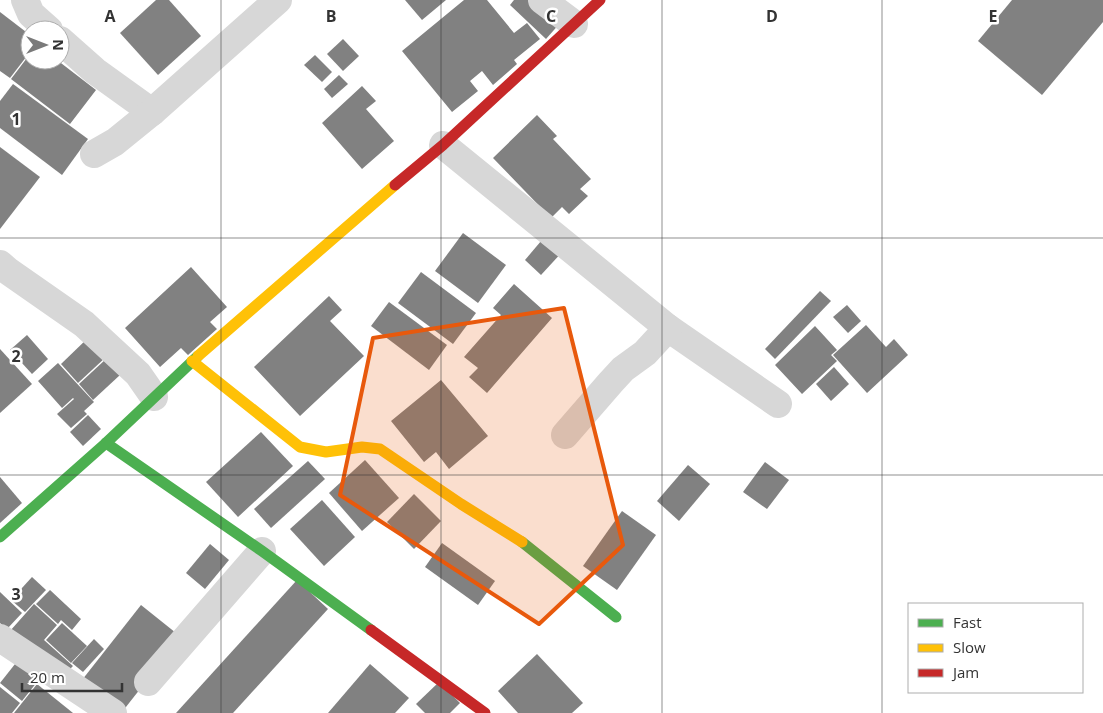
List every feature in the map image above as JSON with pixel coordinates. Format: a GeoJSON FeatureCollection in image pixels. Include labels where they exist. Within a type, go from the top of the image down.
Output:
{"type":"FeatureCollection","features":[{"type":"Feature","properties":{"kind":"street"},"geometry":{"type":"LineString","coordinates":[[25,0],[31,14],[38,20]]}},
{"type":"Feature","properties":{"kind":"street"},"geometry":{"type":"LineString","coordinates":[[94,154],[115,142],[152,112],[278,0]]}},
{"type":"Feature","properties":{"kind":"street"},"geometry":{"type":"LineString","coordinates":[[542,0],[574,24]]}},
{"type":"Feature","properties":{"kind":"street"},"geometry":{"type":"LineString","coordinates":[[0,537],[106,443],[192,361],[372,204],[443,145],[600,0]]}},
{"type":"Feature","properties":{"kind":"street"},"geometry":{"type":"LineString","coordinates":[[70,49],[95,71],[152,112]]}},
{"type":"Feature","properties":{"kind":"street"},"geometry":{"type":"LineString","coordinates":[[443,145],[668,328],[778,404]]}},
{"type":"Feature","properties":{"kind":"street"},"geometry":{"type":"LineString","coordinates":[[3,272],[84,324],[138,374],[154,397]]}},
{"type":"Feature","properties":{"kind":"street"},"geometry":{"type":"LineString","coordinates":[[565,435],[611,382],[645,353],[668,328]]}},
{"type":"Feature","properties":{"kind":"street"},"geometry":{"type":"LineString","coordinates":[[192,361],[300,447],[326,452],[362,447],[380,449],[461,504],[525,544],[616,617]]}},
{"type":"Feature","properties":{"kind":"street"},"geometry":{"type":"LineString","coordinates":[[106,443],[262,551],[485,713]]}},
{"type":"Feature","properties":{"kind":"street"},"geometry":{"type":"LineString","coordinates":[[148,682],[262,551]]}},
{"type":"Feature","properties":{"kind":"street"},"geometry":{"type":"LineString","coordinates":[[0,638],[113,713]]}},
{"type":"Feature","properties":{"kind":"highlighted area"},"geometry":{"type":"Polygon","coordinates":[[[564,308],[623,545],[539,624],[340,495],[373,338],[564,308]]]}},
{"type":"Feature","properties":{"kind":"building"},"geometry":{"type":"Polygon","coordinates":[[[156,0],[169,0],[201,36],[158,75],[120,33],[156,0]]]}},
{"type":"Feature","properties":{"kind":"building"},"geometry":{"type":"Polygon","coordinates":[[[405,0],[446,0],[422,20],[405,0]]]}},
{"type":"Feature","properties":{"kind":"building"},"geometry":{"type":"Polygon","coordinates":[[[464,0],[487,0],[514,33],[527,23],[540,39],[514,60],[517,64],[493,85],[482,71],[470,81],[478,91],[452,112],[402,51],[464,0]]]}},
{"type":"Feature","properties":{"kind":"building"},"geometry":{"type":"Polygon","coordinates":[[[514,0],[538,0],[561,22],[546,39],[510,5],[514,0]]]}},
{"type":"Feature","properties":{"kind":"building"},"geometry":{"type":"Polygon","coordinates":[[[1012,0],[1103,0],[1103,22],[1042,95],[978,41],[1012,0]]]}},
{"type":"Feature","properties":{"kind":"building"},"geometry":{"type":"Polygon","coordinates":[[[0,12],[20,27],[20,65],[10,78],[0,71],[0,12]]]}},
{"type":"Feature","properties":{"kind":"building"},"geometry":{"type":"Polygon","coordinates":[[[343,39],[359,56],[343,71],[327,54],[343,39]]]}},
{"type":"Feature","properties":{"kind":"building"},"geometry":{"type":"Polygon","coordinates":[[[315,55],[332,72],[322,82],[304,65],[315,55]]]}},
{"type":"Feature","properties":{"kind":"building"},"geometry":{"type":"Polygon","coordinates":[[[20,67],[20,70],[70,70],[96,90],[70,124],[11,79],[20,67]]]}},
{"type":"Feature","properties":{"kind":"building"},"geometry":{"type":"Polygon","coordinates":[[[339,75],[348,84],[332,98],[324,89],[339,75]]]}},
{"type":"Feature","properties":{"kind":"building"},"geometry":{"type":"Polygon","coordinates":[[[13,84],[88,139],[62,175],[0,128],[0,101],[13,84]]]}},
{"type":"Feature","properties":{"kind":"building"},"geometry":{"type":"Polygon","coordinates":[[[362,86],[376,101],[366,109],[394,141],[362,169],[322,123],[362,86]]]}},
{"type":"Feature","properties":{"kind":"building"},"geometry":{"type":"Polygon","coordinates":[[[537,115],[557,136],[553,139],[591,179],[580,189],[588,196],[569,214],[562,207],[551,218],[493,158],[537,115]]]}},
{"type":"Feature","properties":{"kind":"building"},"geometry":{"type":"Polygon","coordinates":[[[0,147],[40,177],[0,229],[0,147]]]}},
{"type":"Feature","properties":{"kind":"building"},"geometry":{"type":"Polygon","coordinates":[[[463,233],[506,265],[478,303],[435,271],[463,233]]]}},
{"type":"Feature","properties":{"kind":"building"},"geometry":{"type":"Polygon","coordinates":[[[547,234],[564,250],[541,275],[525,260],[547,234]]]}},
{"type":"Feature","properties":{"kind":"building"},"geometry":{"type":"Polygon","coordinates":[[[191,267],[227,307],[210,322],[217,329],[188,355],[181,348],[160,367],[125,328],[191,267]]]}},
{"type":"Feature","properties":{"kind":"building"},"geometry":{"type":"Polygon","coordinates":[[[421,272],[476,313],[453,344],[398,303],[421,272]]]}},
{"type":"Feature","properties":{"kind":"building"},"geometry":{"type":"Polygon","coordinates":[[[514,284],[552,318],[487,393],[469,377],[478,368],[464,357],[501,315],[493,308],[514,284]]]}},
{"type":"Feature","properties":{"kind":"building"},"geometry":{"type":"Polygon","coordinates":[[[820,291],[831,301],[775,359],[765,349],[820,291]]]}},
{"type":"Feature","properties":{"kind":"building"},"geometry":{"type":"Polygon","coordinates":[[[329,296],[342,310],[330,321],[364,356],[300,416],[254,367],[329,296]]]}},
{"type":"Feature","properties":{"kind":"building"},"geometry":{"type":"Polygon","coordinates":[[[389,302],[447,345],[429,370],[371,326],[389,302]]]}},
{"type":"Feature","properties":{"kind":"building"},"geometry":{"type":"Polygon","coordinates":[[[847,305],[861,321],[848,333],[833,317],[847,305]]]}},
{"type":"Feature","properties":{"kind":"building"},"geometry":{"type":"Polygon","coordinates":[[[866,325],[886,347],[894,339],[908,355],[867,393],[833,355],[866,325]]]}},
{"type":"Feature","properties":{"kind":"building"},"geometry":{"type":"Polygon","coordinates":[[[815,326],[837,350],[831,355],[837,361],[802,394],[775,365],[815,326]]]}},
{"type":"Feature","properties":{"kind":"building"},"geometry":{"type":"Polygon","coordinates":[[[27,335],[48,359],[32,374],[10,350],[27,335]]]}},
{"type":"Feature","properties":{"kind":"building"},"geometry":{"type":"Polygon","coordinates":[[[89,337],[106,357],[78,383],[61,364],[89,337]]]}},
{"type":"Feature","properties":{"kind":"building"},"geometry":{"type":"Polygon","coordinates":[[[0,349],[32,384],[0,413],[0,349]]]}},
{"type":"Feature","properties":{"kind":"building"},"geometry":{"type":"Polygon","coordinates":[[[106,359],[120,375],[93,400],[79,384],[106,359]]]}},
{"type":"Feature","properties":{"kind":"building"},"geometry":{"type":"Polygon","coordinates":[[[58,363],[94,402],[84,411],[87,414],[71,428],[57,414],[74,399],[62,408],[38,381],[58,363]]]}},
{"type":"Feature","properties":{"kind":"building"},"geometry":{"type":"Polygon","coordinates":[[[834,367],[849,384],[831,401],[816,384],[834,367]]]}},
{"type":"Feature","properties":{"kind":"building"},"geometry":{"type":"Polygon","coordinates":[[[441,380],[488,436],[449,469],[436,452],[424,462],[391,421],[441,380]]]}},
{"type":"Feature","properties":{"kind":"building"},"geometry":{"type":"Polygon","coordinates":[[[88,415],[101,429],[83,446],[70,432],[88,415]]]}},
{"type":"Feature","properties":{"kind":"building"},"geometry":{"type":"Polygon","coordinates":[[[261,432],[293,466],[238,517],[206,482],[261,432]]]}},
{"type":"Feature","properties":{"kind":"building"},"geometry":{"type":"Polygon","coordinates":[[[365,460],[399,498],[362,531],[329,493],[365,460]]]}},
{"type":"Feature","properties":{"kind":"building"},"geometry":{"type":"Polygon","coordinates":[[[308,461],[325,479],[271,528],[254,509],[308,461]]]}},
{"type":"Feature","properties":{"kind":"building"},"geometry":{"type":"Polygon","coordinates":[[[765,462],[789,480],[767,509],[743,492],[765,462]]]}},
{"type":"Feature","properties":{"kind":"building"},"geometry":{"type":"Polygon","coordinates":[[[688,465],[710,484],[679,521],[657,501],[688,465]]]}},
{"type":"Feature","properties":{"kind":"building"},"geometry":{"type":"Polygon","coordinates":[[[0,477],[22,503],[0,523],[0,477]]]}},
{"type":"Feature","properties":{"kind":"building"},"geometry":{"type":"Polygon","coordinates":[[[414,494],[441,521],[414,549],[387,522],[414,494]]]}},
{"type":"Feature","properties":{"kind":"building"},"geometry":{"type":"Polygon","coordinates":[[[322,500],[355,537],[324,566],[290,529],[322,500]]]}},
{"type":"Feature","properties":{"kind":"building"},"geometry":{"type":"Polygon","coordinates":[[[622,511],[656,535],[617,590],[583,566],[622,511]]]}},
{"type":"Feature","properties":{"kind":"building"},"geometry":{"type":"Polygon","coordinates":[[[442,543],[495,581],[478,605],[425,567],[442,543]]]}},
{"type":"Feature","properties":{"kind":"building"},"geometry":{"type":"Polygon","coordinates":[[[210,544],[229,560],[205,589],[186,573],[210,544]]]}},
{"type":"Feature","properties":{"kind":"building"},"geometry":{"type":"Polygon","coordinates":[[[32,577],[46,590],[25,612],[11,600],[32,577]]]}},
{"type":"Feature","properties":{"kind":"building"},"geometry":{"type":"Polygon","coordinates":[[[297,580],[328,609],[233,713],[176,713],[297,580]]]}},
{"type":"Feature","properties":{"kind":"building"},"geometry":{"type":"Polygon","coordinates":[[[50,590],[81,619],[72,630],[61,620],[58,624],[36,604],[50,590]]]}},
{"type":"Feature","properties":{"kind":"building"},"geometry":{"type":"Polygon","coordinates":[[[0,592],[22,613],[7,629],[0,623],[0,592]]]}},
{"type":"Feature","properties":{"kind":"building"},"geometry":{"type":"Polygon","coordinates":[[[34,604],[57,625],[44,640],[73,666],[61,678],[10,631],[34,604]]]}},
{"type":"Feature","properties":{"kind":"building"},"geometry":{"type":"Polygon","coordinates":[[[141,605],[181,637],[122,712],[82,680],[141,605]]]}},
{"type":"Feature","properties":{"kind":"building"},"geometry":{"type":"Polygon","coordinates":[[[62,623],[87,646],[71,663],[46,640],[62,623]]]}},
{"type":"Feature","properties":{"kind":"building"},"geometry":{"type":"Polygon","coordinates":[[[94,639],[104,649],[83,672],[72,663],[94,639]]]}},
{"type":"Feature","properties":{"kind":"building"},"geometry":{"type":"Polygon","coordinates":[[[537,654],[583,703],[572,713],[518,713],[498,691],[537,654]]]}},
{"type":"Feature","properties":{"kind":"building"},"geometry":{"type":"Polygon","coordinates":[[[19,659],[41,677],[22,701],[0,683],[19,659]]]}},
{"type":"Feature","properties":{"kind":"building"},"geometry":{"type":"Polygon","coordinates":[[[370,664],[409,698],[395,713],[328,713],[370,664]]]}},
{"type":"Feature","properties":{"kind":"building"},"geometry":{"type":"Polygon","coordinates":[[[439,682],[460,703],[450,713],[425,713],[416,704],[439,682]]]}},
{"type":"Feature","properties":{"kind":"building"},"geometry":{"type":"Polygon","coordinates":[[[37,684],[73,713],[14,713],[37,684]]]}},
{"type":"Feature","properties":{"kind":"building"},"geometry":{"type":"Polygon","coordinates":[[[0,687],[20,703],[12,713],[0,713],[0,687]]]}},
{"type":"Feature","properties":{"kind":"traffic: fast"},"geometry":{"type":"LineString","coordinates":[[0,537],[106,443],[198,356]]}},
{"type":"Feature","properties":{"kind":"traffic: fast"},"geometry":{"type":"LineString","coordinates":[[106,443],[262,551],[371,630]]}},
{"type":"Feature","properties":{"kind":"traffic: fast"},"geometry":{"type":"LineString","coordinates":[[522,542],[616,617]]}},
{"type":"Feature","properties":{"kind":"traffic: slow"},"geometry":{"type":"LineString","coordinates":[[198,356],[395,185]]}},
{"type":"Feature","properties":{"kind":"traffic: slow"},"geometry":{"type":"LineString","coordinates":[[192,361],[300,447],[326,452],[362,447],[380,449],[461,504],[522,542]]}},
{"type":"Feature","properties":{"kind":"traffic: jam"},"geometry":{"type":"LineString","coordinates":[[395,185],[443,145],[600,0]]}},
{"type":"Feature","properties":{"kind":"traffic: jam"},"geometry":{"type":"LineString","coordinates":[[371,630],[485,713]]}}]}
